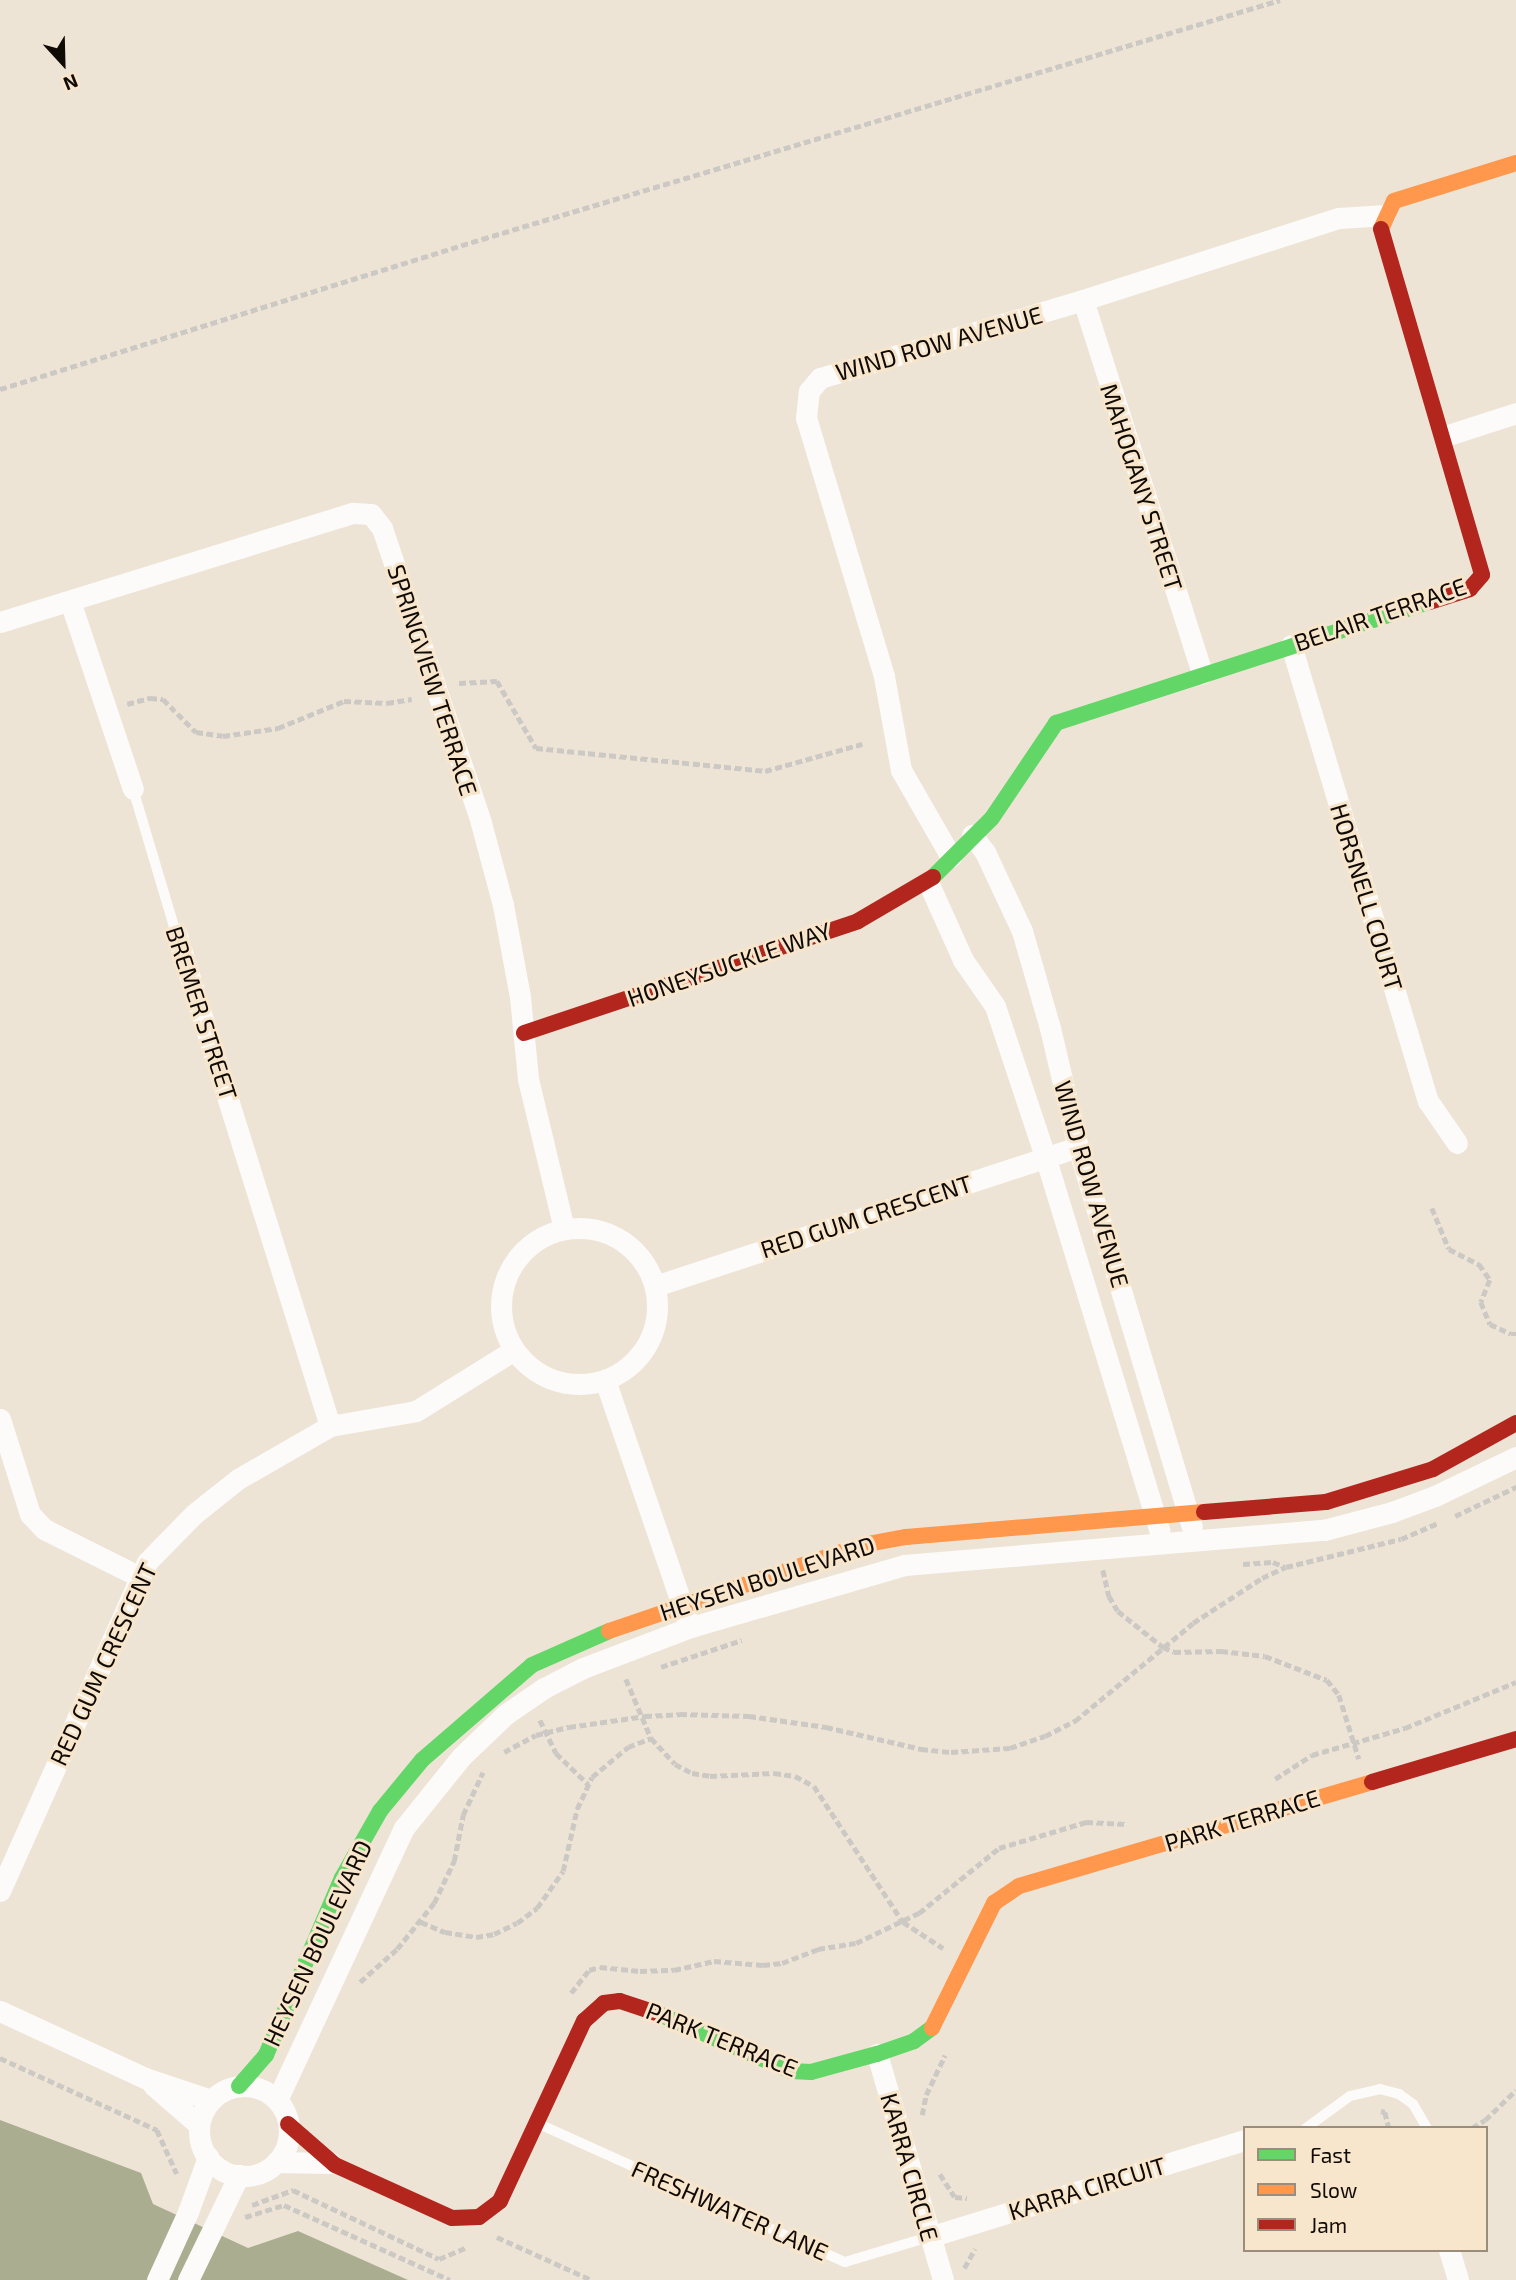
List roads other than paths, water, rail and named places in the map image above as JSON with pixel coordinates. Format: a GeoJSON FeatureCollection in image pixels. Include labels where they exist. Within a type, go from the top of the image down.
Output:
{"type":"FeatureCollection","features":[{"type":"Feature","properties":{"kind":"street"},"geometry":{"type":"LineString","coordinates":[[1385,215],[1394,201],[1516,163]]}},
{"type":"Feature","properties":{"kind":"street","name":"WIND ROW AVENUE"},"geometry":{"type":"LineString","coordinates":[[951,857],[901,770],[884,676],[806,418],[809,391],[820,378],[1083,300],[1339,218],[1385,215]]}},
{"type":"Feature","properties":{"kind":"street","name":"BELAIR TERRACE"},"geometry":{"type":"LineString","coordinates":[[928,882],[972,835],[992,818],[1056,723],[1202,673],[1470,589],[1482,575],[1445,436],[1380,230],[1385,215]]}},
{"type":"Feature","properties":{"kind":"street","name":"MAHOGANY STREET"},"geometry":{"type":"LineString","coordinates":[[1083,300],[1202,673]]}},
{"type":"Feature","properties":{"kind":"street"},"geometry":{"type":"LineString","coordinates":[[1445,436],[1516,413]]}},
{"type":"Feature","properties":{"kind":"street","name":"SPRINGVIEW TERRACE"},"geometry":{"type":"LineString","coordinates":[[0,622],[353,513],[371,514],[382,528],[481,823],[513,952],[528,1079],[565,1229]]}},
{"type":"Feature","properties":{"kind":"street","name":"BREMER STREET"},"geometry":{"type":"LineString","coordinates":[[70,601],[133,789]]}},
{"type":"Feature","properties":{"kind":"street","name":"HORSNELL COURT"},"geometry":{"type":"LineString","coordinates":[[1291,645],[1428,1101],[1457,1143]]}},
{"type":"Feature","properties":{"kind":"street","name":"WIND ROW AVENUE"},"geometry":{"type":"LineString","coordinates":[[972,835],[985,852],[1022,931],[1050,1028],[1078,1147],[1196,1541]]}},
{"type":"Feature","properties":{"kind":"street","name":"WIND ROW AVENUE"},"geometry":{"type":"LineString","coordinates":[[928,882],[963,960],[995,1006],[1045,1156],[1163,1542]]}},
{"type":"Feature","properties":{"kind":"street","name":"HONEYSUCKLE WAY"},"geometry":{"type":"LineString","coordinates":[[524,1033],[858,921],[928,882]]}},
{"type":"Feature","properties":{"kind":"street","name":"BREMER STREET"},"geometry":{"type":"LineString","coordinates":[[176,933],[330,1426]]}},
{"type":"Feature","properties":{"kind":"street","name":"RED GUM CRESCENT"},"geometry":{"type":"LineString","coordinates":[[655,1286],[1078,1147]]}},
{"type":"Feature","properties":{"kind":"street"},"geometry":{"type":"LineString","coordinates":[[588,1228],[621,1241],[646,1264],[655,1286],[658,1309],[653,1332],[643,1352],[626,1369],[606,1380],[580,1385],[555,1381],[532,1369],[514,1350],[503,1327],[500,1301],[507,1276],[520,1254],[540,1238],[565,1229],[588,1228]]}},
{"type":"Feature","properties":{"kind":"street","name":"RED GUM CRESCENT"},"geometry":{"type":"LineString","coordinates":[[0,1891],[10,1843],[147,1562],[203,1507],[238,1479],[330,1426],[416,1411],[514,1350]]}},
{"type":"Feature","properties":{"kind":"street"},"geometry":{"type":"LineString","coordinates":[[606,1380],[691,1627]]}},
{"type":"Feature","properties":{"kind":"street"},"geometry":{"type":"LineString","coordinates":[[0,1419],[30,1514],[44,1529],[140,1577]]}},
{"type":"Feature","properties":{"kind":"street","name":"HEYSEN BOULEVARD"},"geometry":{"type":"LineString","coordinates":[[239,2086],[266,2054],[355,1856],[380,1811],[422,1760],[532,1665],[574,1644],[681,1604],[884,1540],[1294,1506],[1367,1491],[1433,1469],[1489,1441],[1516,1423]]}},
{"type":"Feature","properties":{"kind":"street","name":"HEYSEN BOULEVARD"},"geometry":{"type":"LineString","coordinates":[[277,2100],[404,1828],[461,1757],[506,1714],[544,1688],[583,1668],[691,1627],[904,1565],[1100,1547],[1294,1534],[1353,1523],[1436,1496],[1516,1457]]}},
{"type":"Feature","properties":{"kind":"street","name":"PARK TERRACE"},"geometry":{"type":"LineString","coordinates":[[331,2164],[452,2218],[479,2217],[500,2201],[584,2021],[604,2003],[620,2000],[633,2003],[791,2071],[811,2072],[877,2054],[925,2036],[940,2017],[994,1903],[1018,1886],[1516,1739]]}},
{"type":"Feature","properties":{"kind":"street"},"geometry":{"type":"LineString","coordinates":[[0,2011],[145,2078],[211,2100]]}},
{"type":"Feature","properties":{"kind":"street","name":"KARRA CIRCLE"},"geometry":{"type":"LineString","coordinates":[[877,2054],[943,2280]]}},
{"type":"Feature","properties":{"kind":"street"},"geometry":{"type":"LineString","coordinates":[[145,2078],[199,2125]]}},
{"type":"Feature","properties":{"kind":"street"},"geometry":{"type":"LineString","coordinates":[[288,2124],[284,2151],[276,2162],[265,2170],[239,2175],[217,2166],[202,2148],[199,2125],[211,2100],[229,2088],[253,2087],[277,2100],[288,2124],[331,2164]]}},
{"type":"Feature","properties":{"kind":"street","name":"KARRA CIRCUIT"},"geometry":{"type":"LineString","coordinates":[[929,2236],[1243,2141]]}},
{"type":"Feature","properties":{"kind":"street"},"geometry":{"type":"LineString","coordinates":[[157,2280],[188,2212],[208,2157]]}},
{"type":"Feature","properties":{"kind":"street"},"geometry":{"type":"LineString","coordinates":[[276,2162],[331,2164]]}},
{"type":"Feature","properties":{"kind":"street"},"geometry":{"type":"LineString","coordinates":[[188,2280],[228,2218],[239,2175]]}},
{"type":"Feature","properties":{"kind":"street"},"geometry":{"type":"LineString","coordinates":[[1450,2252],[1458,2280]]}},
{"type":"Feature","properties":{"kind":"lane","name":"BREMER STREET"},"geometry":{"type":"LineString","coordinates":[[133,789],[176,933]]}},
{"type":"Feature","properties":{"kind":"lane"},"geometry":{"type":"LineString","coordinates":[[1309,2126],[1350,2096],[1380,2089],[1399,2094],[1413,2104],[1426,2126]]}},
{"type":"Feature","properties":{"kind":"lane","name":"FRESHWATER LANE"},"geometry":{"type":"LineString","coordinates":[[536,2122],[845,2262],[929,2236]]}}]}
